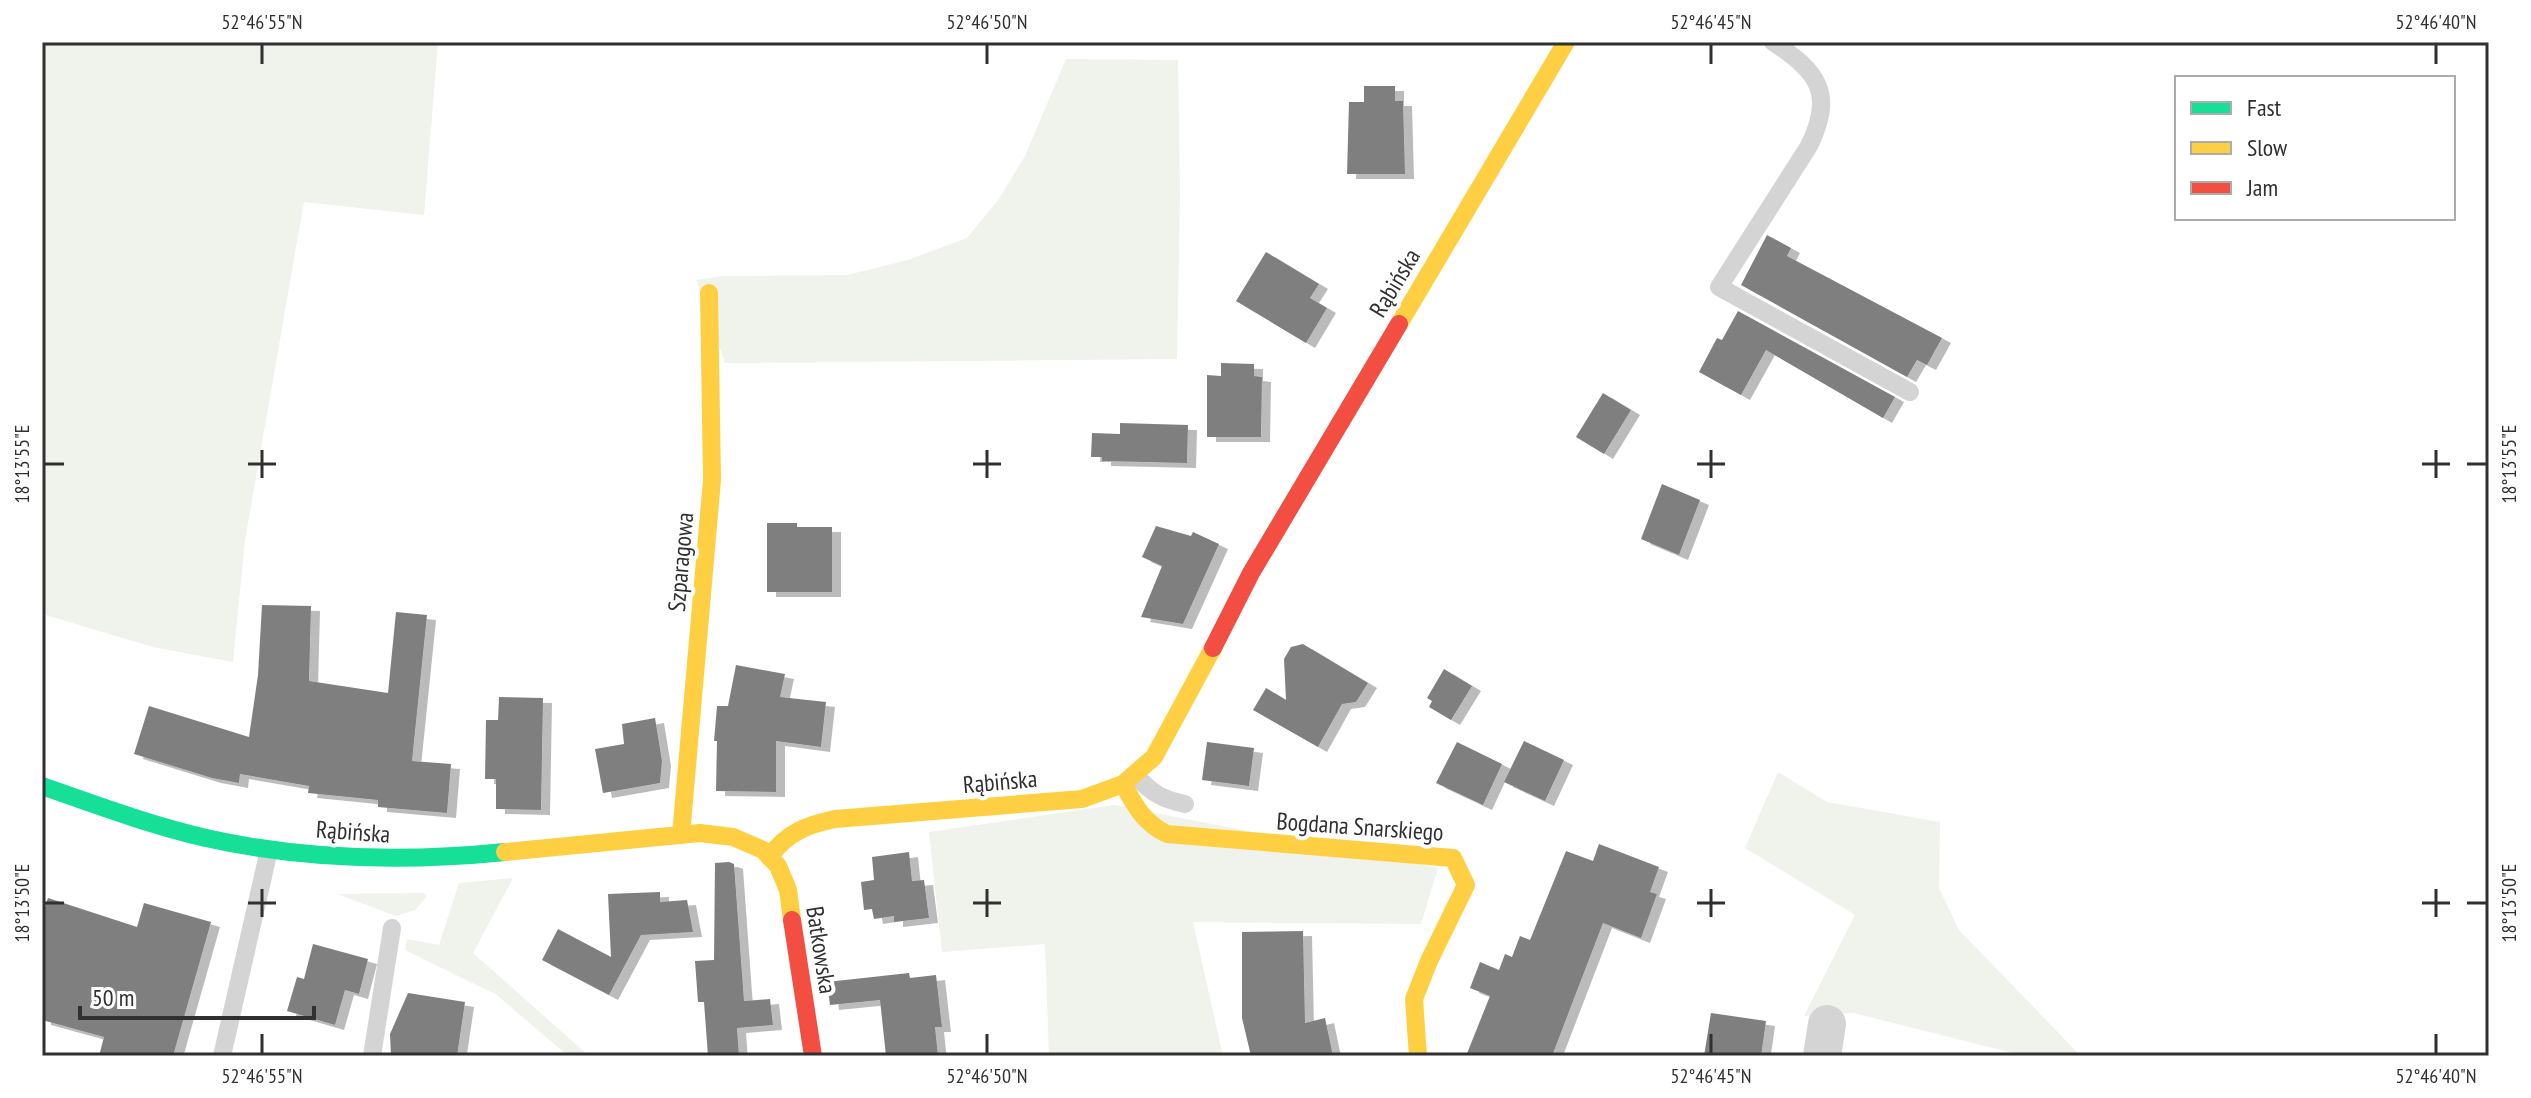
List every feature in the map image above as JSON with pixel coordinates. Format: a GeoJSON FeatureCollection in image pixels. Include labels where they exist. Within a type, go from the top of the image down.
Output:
{"type":"FeatureCollection","features":[{"type":"Feature","properties":{"kind":"street","name":"Rąbińska"},"geometry":{"type":"LineString","coordinates":[[42,786],[146,822],[206,838],[269,850],[377,859],[418,859],[722,834],[750,843],[769,857],[781,839],[810,824],[835,819],[1082,799],[1130,780],[1154,757],[1169,734],[1251,573],[1566,42]]}},
{"type":"Feature","properties":{"kind":"street","name":"Szparagowa"},"geometry":{"type":"LineString","coordinates":[[681,835],[712,480],[709,293]]}},
{"type":"Feature","properties":{"kind":"street","name":"Bogdana Snarskiego"},"geometry":{"type":"LineString","coordinates":[[1130,780],[1137,810],[1153,827],[1167,834],[1453,858],[1466,885],[1414,999],[1418,1056]]}},
{"type":"Feature","properties":{"kind":"street","name":"Batkowska"},"geometry":{"type":"LineString","coordinates":[[769,857],[778,866],[790,906],[813,1056]]}},
{"type":"Feature","properties":{"kind":"lane"},"geometry":{"type":"LineString","coordinates":[[1773,42],[1803,62],[1818,83],[1822,106],[1819,126],[1719,287],[1910,392]]}},
{"type":"Feature","properties":{"kind":"lane"},"geometry":{"type":"LineString","coordinates":[[1130,780],[1151,793],[1185,804]]}},
{"type":"Feature","properties":{"kind":"lane"},"geometry":{"type":"LineString","coordinates":[[222,1056],[269,850]]}},
{"type":"Feature","properties":{"kind":"lane"},"geometry":{"type":"LineString","coordinates":[[372,1056],[392,928]]}},
{"type":"Feature","properties":{"kind":"shaded area"},"geometry":{"type":"Polygon","coordinates":[[[42,42],[438,42],[424,215],[304,202],[245,540],[233,662],[153,647],[42,614],[42,42]]]}},
{"type":"Feature","properties":{"kind":"shaded area"},"geometry":{"type":"Polygon","coordinates":[[[1066,59],[1178,60],[1180,194],[1177,359],[725,363],[696,280],[724,276],[847,275],[908,260],[967,238],[999,199],[1025,156],[1066,59]]]}},
{"type":"Feature","properties":{"kind":"shaded area"},"geometry":{"type":"Polygon","coordinates":[[[1778,772],[1827,802],[1940,822],[1939,888],[1959,930],[2076,1051],[2077,1056],[2025,1056],[1854,1013],[1804,1016],[1855,915],[1745,848],[1778,772]]]}},
{"type":"Feature","properties":{"kind":"shaded area"},"geometry":{"type":"Polygon","coordinates":[[[1114,805],[1438,868],[1421,924],[1193,922],[1223,1056],[1049,1056],[1045,944],[942,952],[929,832],[1114,805]]]}},
{"type":"Feature","properties":{"kind":"shaded area"},"geometry":{"type":"Polygon","coordinates":[[[513,878],[473,953],[589,1056],[568,1056],[497,995],[405,950],[407,939],[439,945],[459,883],[513,878]]]}},
{"type":"Feature","properties":{"kind":"shaded area"},"geometry":{"type":"Polygon","coordinates":[[[424,893],[427,896],[415,910],[396,916],[337,894],[424,893]]]}},
{"type":"Feature","properties":{"kind":"building"},"geometry":{"type":"Polygon","coordinates":[[[1364,86],[1395,86],[1395,101],[1403,101],[1405,174],[1347,174],[1349,102],[1364,102],[1364,86]]]}},
{"type":"Feature","properties":{"kind":"building"},"geometry":{"type":"Polygon","coordinates":[[[1767,235],[1791,248],[1787,256],[1942,338],[1927,365],[1917,360],[1907,377],[1741,285],[1767,235]]]}},
{"type":"Feature","properties":{"kind":"building"},"geometry":{"type":"Polygon","coordinates":[[[1266,252],[1319,284],[1310,298],[1327,308],[1306,343],[1236,301],[1266,252]]]}},
{"type":"Feature","properties":{"kind":"building"},"geometry":{"type":"Polygon","coordinates":[[[1738,311],[1895,397],[1883,418],[1766,350],[1741,395],[1699,372],[1717,338],[1722,340],[1738,311]]]}},
{"type":"Feature","properties":{"kind":"building"},"geometry":{"type":"Polygon","coordinates":[[[1221,363],[1254,364],[1254,376],[1262,377],[1261,437],[1207,437],[1207,375],[1221,376],[1221,363]]]}},
{"type":"Feature","properties":{"kind":"building"},"geometry":{"type":"Polygon","coordinates":[[[1603,393],[1631,410],[1604,454],[1576,437],[1603,393]]]}},
{"type":"Feature","properties":{"kind":"building"},"geometry":{"type":"Polygon","coordinates":[[[1120,423],[1188,425],[1187,463],[1102,461],[1102,457],[1091,457],[1092,433],[1120,434],[1120,423]]]}},
{"type":"Feature","properties":{"kind":"building"},"geometry":{"type":"Polygon","coordinates":[[[1662,484],[1700,500],[1679,555],[1641,539],[1662,484]]]}},
{"type":"Feature","properties":{"kind":"building"},"geometry":{"type":"Polygon","coordinates":[[[767,523],[832,527],[832,592],[767,592],[767,523]]]}},
{"type":"Feature","properties":{"kind":"building"},"geometry":{"type":"Polygon","coordinates":[[[1156,526],[1191,536],[1193,532],[1219,544],[1183,624],[1141,617],[1162,566],[1142,557],[1156,526]]]}},
{"type":"Feature","properties":{"kind":"building"},"geometry":{"type":"Polygon","coordinates":[[[262,605],[311,606],[309,681],[388,693],[396,612],[427,615],[412,761],[451,764],[447,813],[378,807],[378,800],[308,793],[309,786],[240,774],[239,783],[212,778],[134,754],[149,706],[249,737],[258,675],[262,605]]]}},
{"type":"Feature","properties":{"kind":"building"},"geometry":{"type":"Polygon","coordinates":[[[1303,644],[1368,683],[1356,702],[1342,704],[1318,747],[1253,710],[1266,688],[1286,700],[1284,659],[1291,647],[1303,644]]]}},
{"type":"Feature","properties":{"kind":"building"},"geometry":{"type":"Polygon","coordinates":[[[736,665],[785,674],[780,697],[826,702],[821,747],[776,741],[776,792],[716,791],[717,741],[714,741],[717,706],[728,706],[736,665]]]}},
{"type":"Feature","properties":{"kind":"building"},"geometry":{"type":"Polygon","coordinates":[[[1444,669],[1472,686],[1451,720],[1429,707],[1432,701],[1427,698],[1444,669]]]}},
{"type":"Feature","properties":{"kind":"building"},"geometry":{"type":"Polygon","coordinates":[[[499,697],[543,698],[541,810],[496,809],[496,779],[485,779],[486,720],[498,720],[499,697]]]}},
{"type":"Feature","properties":{"kind":"building"},"geometry":{"type":"Polygon","coordinates":[[[655,718],[662,761],[660,783],[603,793],[595,749],[624,744],[622,724],[655,718]]]}},
{"type":"Feature","properties":{"kind":"building"},"geometry":{"type":"Polygon","coordinates":[[[1524,741],[1564,760],[1545,801],[1504,782],[1524,741]]]}},
{"type":"Feature","properties":{"kind":"building"},"geometry":{"type":"Polygon","coordinates":[[[1207,742],[1254,748],[1249,786],[1202,780],[1207,742]]]}},
{"type":"Feature","properties":{"kind":"building"},"geometry":{"type":"Polygon","coordinates":[[[1457,742],[1502,764],[1483,805],[1436,783],[1457,742]]]}},
{"type":"Feature","properties":{"kind":"building"},"geometry":{"type":"Polygon","coordinates":[[[1599,844],[1659,867],[1650,892],[1657,894],[1641,938],[1603,923],[1552,1056],[1466,1056],[1490,996],[1470,988],[1480,962],[1499,970],[1505,954],[1512,957],[1520,936],[1530,940],[1566,851],[1593,861],[1599,844]]]}},
{"type":"Feature","properties":{"kind":"building"},"geometry":{"type":"Polygon","coordinates":[[[909,852],[912,881],[924,880],[929,918],[894,922],[894,916],[874,919],[872,909],[864,910],[861,882],[874,880],[872,857],[909,852]]]}},
{"type":"Feature","properties":{"kind":"building"},"geometry":{"type":"Polygon","coordinates":[[[715,863],[734,864],[744,1001],[770,999],[773,1025],[737,1028],[739,1056],[708,1056],[704,1002],[698,1002],[695,961],[714,960],[715,863]]]}},
{"type":"Feature","properties":{"kind":"building"},"geometry":{"type":"Polygon","coordinates":[[[660,892],[660,902],[687,900],[693,932],[641,935],[609,995],[542,960],[558,929],[611,957],[608,894],[660,892]]]}},
{"type":"Feature","properties":{"kind":"building"},"geometry":{"type":"Polygon","coordinates":[[[48,898],[137,927],[144,903],[211,922],[173,1056],[99,1056],[104,1037],[42,1020],[42,915],[48,898]]]}},
{"type":"Feature","properties":{"kind":"building"},"geometry":{"type":"Polygon","coordinates":[[[1303,931],[1305,1023],[1325,1018],[1333,1056],[1251,1056],[1242,1018],[1242,932],[1303,931]]]}},
{"type":"Feature","properties":{"kind":"building"},"geometry":{"type":"Polygon","coordinates":[[[313,944],[368,959],[359,994],[345,990],[335,1025],[287,1011],[297,977],[304,979],[313,944]]]}},
{"type":"Feature","properties":{"kind":"building"},"geometry":{"type":"Polygon","coordinates":[[[909,973],[910,978],[936,975],[942,1027],[935,1027],[938,1056],[886,1056],[880,1000],[830,1005],[827,982],[909,973]]]}},
{"type":"Feature","properties":{"kind":"building"},"geometry":{"type":"Polygon","coordinates":[[[408,993],[465,1002],[457,1056],[391,1056],[390,1034],[408,993]]]}},
{"type":"Feature","properties":{"kind":"building"},"geometry":{"type":"Polygon","coordinates":[[[1711,1013],[1766,1021],[1761,1056],[1704,1056],[1711,1013]]]}},
{"type":"Feature","properties":{"kind":"traffic: fast"},"geometry":{"type":"LineString","coordinates":[[42,786],[185,833],[280,851],[393,858],[505,852]]}},
{"type":"Feature","properties":{"kind":"traffic: slow"},"geometry":{"type":"LineString","coordinates":[[1399,324],[1566,42]]}},
{"type":"Feature","properties":{"kind":"traffic: slow"},"geometry":{"type":"LineString","coordinates":[[681,835],[712,480],[709,293]]}},
{"type":"Feature","properties":{"kind":"traffic: slow"},"geometry":{"type":"LineString","coordinates":[[769,857],[798,831],[835,819],[1082,799],[1123,784],[1154,757],[1213,648]]}},
{"type":"Feature","properties":{"kind":"traffic: slow"},"geometry":{"type":"LineString","coordinates":[[1123,784],[1146,819],[1167,834],[1453,858],[1466,885],[1414,999],[1418,1056]]}},
{"type":"Feature","properties":{"kind":"traffic: slow"},"geometry":{"type":"LineString","coordinates":[[505,852],[700,833],[733,837],[763,850],[778,866],[788,890],[792,920]]}},
{"type":"Feature","properties":{"kind":"traffic: jam"},"geometry":{"type":"LineString","coordinates":[[1213,648],[1251,573],[1399,324]]}},
{"type":"Feature","properties":{"kind":"traffic: jam"},"geometry":{"type":"LineString","coordinates":[[792,920],[813,1056]]}}]}
